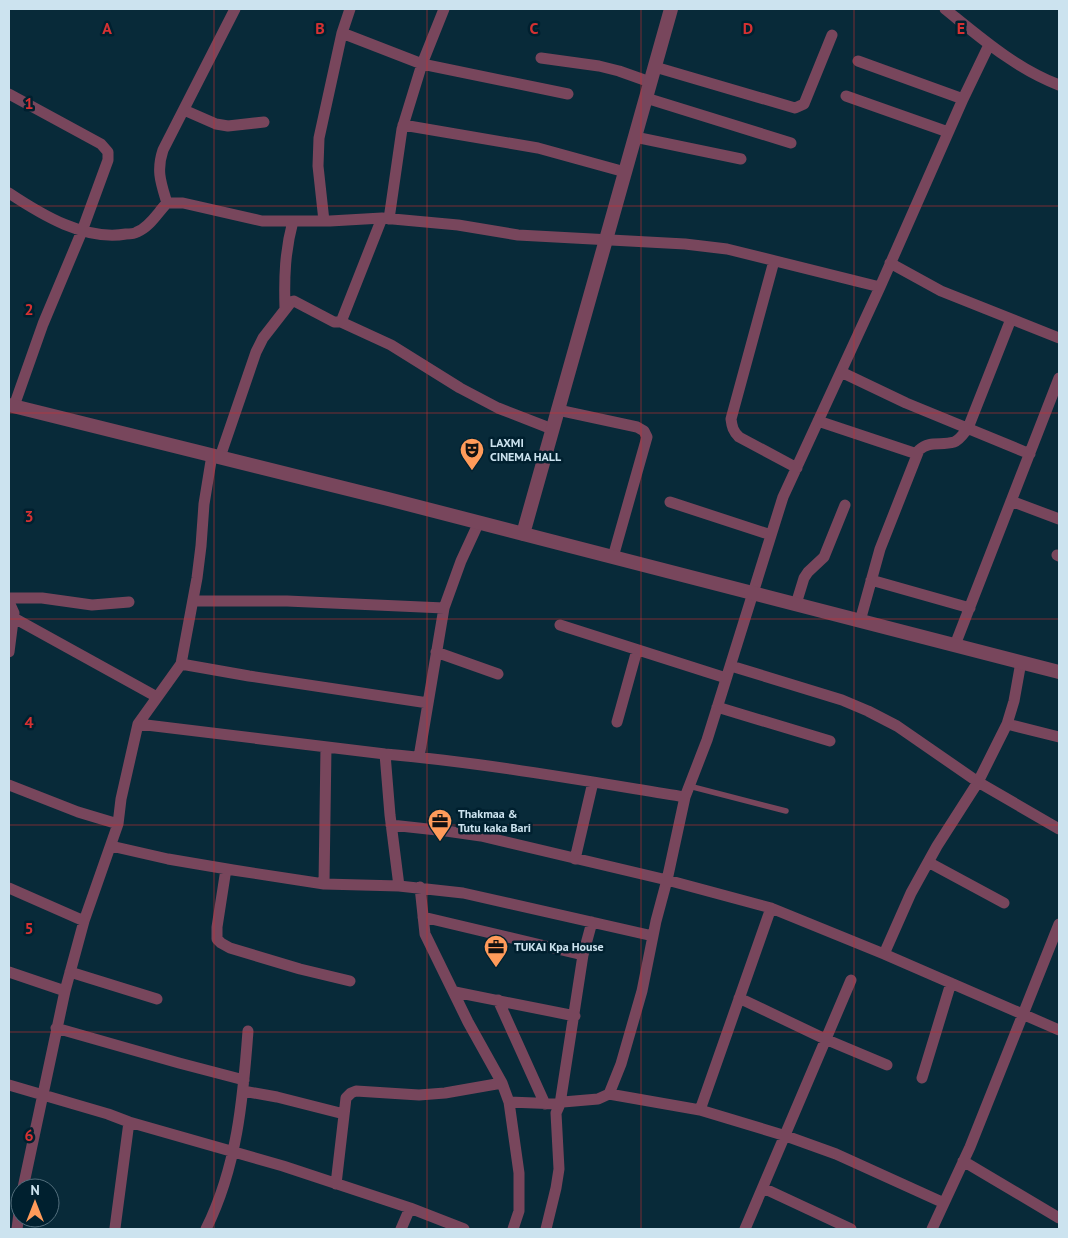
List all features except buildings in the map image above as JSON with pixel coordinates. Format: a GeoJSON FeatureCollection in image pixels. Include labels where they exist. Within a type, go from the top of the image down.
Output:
{"type":"FeatureCollection","features":[{"type":"Feature","properties":{"kind":"street"},"geometry":{"type":"LineString","coordinates":[[167,203],[159,175],[163,150],[235,9]]}},
{"type":"Feature","properties":{"kind":"street"},"geometry":{"type":"LineString","coordinates":[[324,221],[318,166],[319,138],[342,33],[350,9]]}},
{"type":"Feature","properties":{"kind":"street"},"geometry":{"type":"LineString","coordinates":[[341,322],[386,219],[403,125],[422,64],[444,9]]}},
{"type":"Feature","properties":{"kind":"street"},"geometry":{"type":"LineString","coordinates":[[522,534],[671,9]]}},
{"type":"Feature","properties":{"kind":"street"},"geometry":{"type":"LineString","coordinates":[[945,9],[989,45],[1022,68],[1059,85]]}},
{"type":"Feature","properties":{"kind":"street"},"geometry":{"type":"LineString","coordinates":[[342,33],[422,64],[568,94]]}},
{"type":"Feature","properties":{"kind":"street"},"geometry":{"type":"LineString","coordinates":[[655,67],[795,108],[804,104],[832,36]]}},
{"type":"Feature","properties":{"kind":"street"},"geometry":{"type":"LineString","coordinates":[[608,1094],[621,1064],[636,1009],[687,791],[707,740],[783,497],[989,45]]}},
{"type":"Feature","properties":{"kind":"street"},"geometry":{"type":"LineString","coordinates":[[541,58],[599,66],[650,82]]}},
{"type":"Feature","properties":{"kind":"street"},"geometry":{"type":"LineString","coordinates":[[858,61],[963,99]]}},
{"type":"Feature","properties":{"kind":"street"},"geometry":{"type":"LineString","coordinates":[[9,94],[101,144],[108,152],[108,160],[82,231],[42,324],[11,406],[479,522],[1059,672]]}},
{"type":"Feature","properties":{"kind":"street"},"geometry":{"type":"LineString","coordinates":[[846,96],[948,132]]}},
{"type":"Feature","properties":{"kind":"street"},"geometry":{"type":"LineString","coordinates":[[646,98],[791,143]]}},
{"type":"Feature","properties":{"kind":"street"},"geometry":{"type":"LineString","coordinates":[[184,110],[222,125],[237,126],[264,122]]}},
{"type":"Feature","properties":{"kind":"street"},"geometry":{"type":"LineString","coordinates":[[403,125],[538,148],[625,172]]}},
{"type":"Feature","properties":{"kind":"street"},"geometry":{"type":"LineString","coordinates":[[635,137],[741,158]]}},
{"type":"Feature","properties":{"kind":"street"},"geometry":{"type":"LineString","coordinates":[[9,193],[33,209],[82,231],[112,237],[137,232],[152,221],[167,203]]}},
{"type":"Feature","properties":{"kind":"street"},"geometry":{"type":"LineString","coordinates":[[167,203],[183,203],[262,221],[386,219],[458,225],[518,235],[685,244],[727,249],[880,287]]}},
{"type":"Feature","properties":{"kind":"street"},"geometry":{"type":"LineString","coordinates":[[285,308],[284,268],[288,239],[293,221]]}},
{"type":"Feature","properties":{"kind":"street"},"geometry":{"type":"LineString","coordinates":[[774,261],[731,419],[734,433],[739,437],[796,468]]}},
{"type":"Feature","properties":{"kind":"street"},"geometry":{"type":"LineString","coordinates":[[890,263],[941,291],[1059,338]]}},
{"type":"Feature","properties":{"kind":"street"},"geometry":{"type":"LineString","coordinates":[[25,1178],[65,991],[84,921],[118,824],[121,799],[138,724],[181,664],[216,456],[263,338],[289,303],[294,301],[334,322],[341,322],[391,345],[460,388],[498,408],[552,429]]}},
{"type":"Feature","properties":{"kind":"street"},"geometry":{"type":"LineString","coordinates":[[860,621],[880,549],[917,454],[928,444],[954,442],[968,428],[1011,319]]}},
{"type":"Feature","properties":{"kind":"street"},"geometry":{"type":"LineString","coordinates":[[841,372],[906,403],[1030,454]]}},
{"type":"Feature","properties":{"kind":"street"},"geometry":{"type":"LineString","coordinates":[[955,645],[1030,454],[1054,406],[1059,378]]}},
{"type":"Feature","properties":{"kind":"street"},"geometry":{"type":"LineString","coordinates":[[558,410],[637,427],[644,431],[647,437],[613,557]]}},
{"type":"Feature","properties":{"kind":"street"},"geometry":{"type":"LineString","coordinates":[[818,421],[917,454]]}},
{"type":"Feature","properties":{"kind":"street"},"geometry":{"type":"LineString","coordinates":[[1011,501],[1059,519]]}},
{"type":"Feature","properties":{"kind":"street"},"geometry":{"type":"LineString","coordinates":[[670,502],[771,535]]}},
{"type":"Feature","properties":{"kind":"street"},"geometry":{"type":"LineString","coordinates":[[796,604],[804,578],[824,557],[845,506]]}},
{"type":"Feature","properties":{"kind":"street"},"geometry":{"type":"LineString","coordinates":[[419,757],[444,608],[461,561],[479,522]]}},
{"type":"Feature","properties":{"kind":"street"},"geometry":{"type":"LineString","coordinates":[[871,580],[970,608]]}},
{"type":"Feature","properties":{"kind":"street"},"geometry":{"type":"LineString","coordinates":[[9,598],[42,598],[92,605],[129,602]]}},
{"type":"Feature","properties":{"kind":"street"},"geometry":{"type":"LineString","coordinates":[[193,601],[287,601],[444,608]]}},
{"type":"Feature","properties":{"kind":"street"},"geometry":{"type":"LineString","coordinates":[[9,602],[13,609],[14,618],[9,652]]}},
{"type":"Feature","properties":{"kind":"street"},"geometry":{"type":"LineString","coordinates":[[14,618],[157,697]]}},
{"type":"Feature","properties":{"kind":"street"},"geometry":{"type":"LineString","coordinates":[[560,625],[726,678]]}},
{"type":"Feature","properties":{"kind":"street"},"geometry":{"type":"LineString","coordinates":[[618,722],[638,650]]}},
{"type":"Feature","properties":{"kind":"street"},"geometry":{"type":"LineString","coordinates":[[436,652],[498,674]]}},
{"type":"Feature","properties":{"kind":"street"},"geometry":{"type":"LineString","coordinates":[[884,954],[911,893],[978,782],[1008,724],[1021,662]]}},
{"type":"Feature","properties":{"kind":"street"},"geometry":{"type":"LineString","coordinates":[[181,664],[428,703]]}},
{"type":"Feature","properties":{"kind":"street"},"geometry":{"type":"LineString","coordinates":[[731,666],[842,700],[868,711],[897,726],[978,782],[1059,829]]}},
{"type":"Feature","properties":{"kind":"street"},"geometry":{"type":"LineString","coordinates":[[717,708],[830,741]]}},
{"type":"Feature","properties":{"kind":"street"},"geometry":{"type":"LineString","coordinates":[[138,724],[419,757],[593,782],[687,791]]}},
{"type":"Feature","properties":{"kind":"street"},"geometry":{"type":"LineString","coordinates":[[1008,724],[1059,738]]}},
{"type":"Feature","properties":{"kind":"street"},"geometry":{"type":"LineString","coordinates":[[324,884],[326,747]]}},
{"type":"Feature","properties":{"kind":"street"},"geometry":{"type":"LineString","coordinates":[[385,754],[391,825],[399,886]]}},
{"type":"Feature","properties":{"kind":"street"},"geometry":{"type":"LineString","coordinates":[[574,859],[593,782]]}},
{"type":"Feature","properties":{"kind":"street"},"geometry":{"type":"LineString","coordinates":[[9,785],[78,812],[118,824]]}},
{"type":"Feature","properties":{"kind":"street"},"geometry":{"type":"LineString","coordinates":[[391,825],[481,836],[667,880],[770,908],[884,954],[1059,1030]]}},
{"type":"Feature","properties":{"kind":"street"},"geometry":{"type":"LineString","coordinates":[[111,846],[168,859],[324,884],[420,887],[462,893],[653,936]]}},
{"type":"Feature","properties":{"kind":"street"},"geometry":{"type":"LineString","coordinates":[[928,862],[1004,904]]}},
{"type":"Feature","properties":{"kind":"street"},"geometry":{"type":"LineString","coordinates":[[226,869],[217,927],[217,939],[221,943],[230,948],[300,969],[350,981]]}},
{"type":"Feature","properties":{"kind":"street"},"geometry":{"type":"LineString","coordinates":[[420,887],[425,934],[472,1030],[502,1083],[509,1102],[519,1173],[519,1210],[513,1229]]}},
{"type":"Feature","properties":{"kind":"street"},"geometry":{"type":"LineString","coordinates":[[9,888],[84,921]]}},
{"type":"Feature","properties":{"kind":"street"},"geometry":{"type":"LineString","coordinates":[[700,1110],[770,908]]}},
{"type":"Feature","properties":{"kind":"street"},"geometry":{"type":"LineString","coordinates":[[423,917],[584,955]]}},
{"type":"Feature","properties":{"kind":"street"},"geometry":{"type":"LineString","coordinates":[[546,1229],[559,1169],[556,1113],[560,1104],[584,955],[592,922]]}},
{"type":"Feature","properties":{"kind":"street"},"geometry":{"type":"LineString","coordinates":[[932,1229],[963,1161],[1059,924]]}},
{"type":"Feature","properties":{"kind":"street"},"geometry":{"type":"LineString","coordinates":[[9,972],[65,991]]}},
{"type":"Feature","properties":{"kind":"street"},"geometry":{"type":"LineString","coordinates":[[70,972],[157,999]]}},
{"type":"Feature","properties":{"kind":"street"},"geometry":{"type":"LineString","coordinates":[[745,1229],[851,980]]}},
{"type":"Feature","properties":{"kind":"street"},"geometry":{"type":"LineString","coordinates":[[922,1078],[951,983]]}},
{"type":"Feature","properties":{"kind":"street"},"geometry":{"type":"LineString","coordinates":[[455,992],[574,1016]]}},
{"type":"Feature","properties":{"kind":"street"},"geometry":{"type":"LineString","coordinates":[[739,998],[825,1039],[887,1065]]}},
{"type":"Feature","properties":{"kind":"street"},"geometry":{"type":"LineString","coordinates":[[498,1000],[545,1104]]}},
{"type":"Feature","properties":{"kind":"street"},"geometry":{"type":"LineString","coordinates":[[56,1028],[179,1063],[277,1097],[344,1114]]}},
{"type":"Feature","properties":{"kind":"street"},"geometry":{"type":"LineString","coordinates":[[207,1229],[233,1152],[244,1085],[248,1031]]}},
{"type":"Feature","properties":{"kind":"street"},"geometry":{"type":"LineString","coordinates":[[336,1184],[348,1095],[356,1091],[420,1095],[445,1093],[502,1083]]}},
{"type":"Feature","properties":{"kind":"street"},"geometry":{"type":"LineString","coordinates":[[9,1085],[283,1166],[410,1208],[464,1229]]}},
{"type":"Feature","properties":{"kind":"street"},"geometry":{"type":"LineString","coordinates":[[509,1102],[560,1104],[563,1102],[598,1099],[608,1094],[700,1110],[786,1136],[836,1154],[944,1203]]}},
{"type":"Feature","properties":{"kind":"street"},"geometry":{"type":"LineString","coordinates":[[115,1228],[129,1122]]}},
{"type":"Feature","properties":{"kind":"street"},"geometry":{"type":"LineString","coordinates":[[963,1161],[1059,1218]]}},
{"type":"Feature","properties":{"kind":"street"},"geometry":{"type":"LineString","coordinates":[[763,1188],[851,1229]]}},
{"type":"Feature","properties":{"kind":"street"},"geometry":{"type":"LineString","coordinates":[[401,1229],[410,1208]]}},
{"type":"Feature","properties":{"kind":"lane"},"geometry":{"type":"LineString","coordinates":[[687,791],[786,812]]}},
{"type":"Feature","properties":{"kind":"place","name":"LAXMI CINEMA HALL"},"geometry":{"type":"Point","coordinates":[472,471]}},
{"type":"Feature","properties":{"kind":"place","name":"Thakmaa & Tutu kaka Bari"},"geometry":{"type":"Point","coordinates":[440,842]}},
{"type":"Feature","properties":{"kind":"place","name":"TUKAI Kpa House"},"geometry":{"type":"Point","coordinates":[496,968]}}]}
